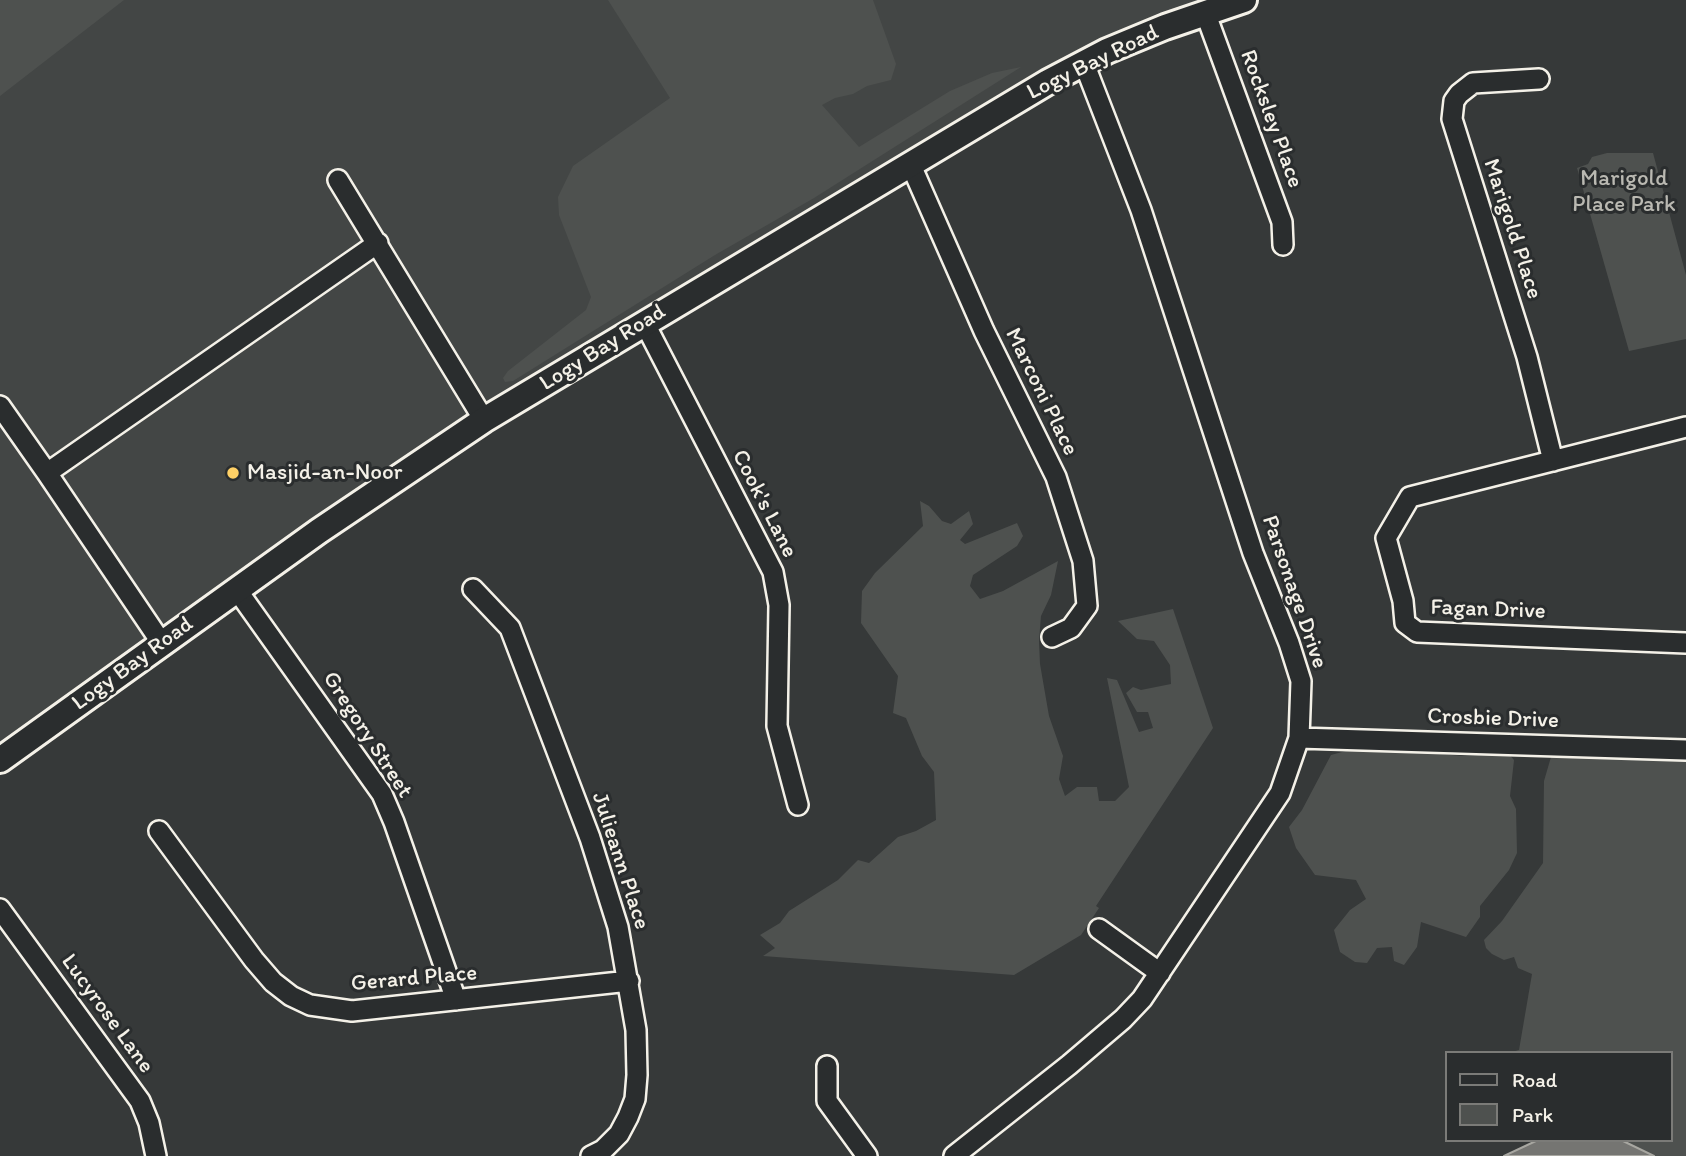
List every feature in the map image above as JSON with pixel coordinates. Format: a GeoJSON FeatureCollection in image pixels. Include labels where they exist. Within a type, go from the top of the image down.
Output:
{"type":"FeatureCollection","features":[{"type":"Feature","properties":{"kind":"main road","name":"Logy Bay Road"},"geometry":{"type":"LineString","coordinates":[[0,760],[318,531],[484,420],[644,322],[1014,101],[1084,63],[1205,12],[1244,0]]}},
{"type":"Feature","properties":{"kind":"street","name":"Rocksley Place"},"geometry":{"type":"LineString","coordinates":[[1205,12],[1282,222],[1283,245]]}},
{"type":"Feature","properties":{"kind":"street","name":"Parsonage Drive"},"geometry":{"type":"LineString","coordinates":[[954,1156],[1123,1019],[1142,999],[1280,793],[1299,738],[1301,681],[1289,643],[1253,553],[1141,210],[1084,63]]}},
{"type":"Feature","properties":{"kind":"street","name":"Marigold Place"},"geometry":{"type":"LineString","coordinates":[[1539,79],[1473,83],[1459,94],[1454,102],[1452,119],[1527,357],[1553,461]]}},
{"type":"Feature","properties":{"kind":"street","name":"Marconi Place"},"geometry":{"type":"LineString","coordinates":[[910,163],[984,331],[1056,477],[1083,561],[1087,606],[1071,628],[1052,637]]}},
{"type":"Feature","properties":{"kind":"street"},"geometry":{"type":"LineString","coordinates":[[338,180],[484,420]]}},
{"type":"Feature","properties":{"kind":"street"},"geometry":{"type":"LineString","coordinates":[[47,473],[377,243]]}},
{"type":"Feature","properties":{"kind":"street","name":"Cook's Lane"},"geometry":{"type":"LineString","coordinates":[[644,322],[773,572],[779,605],[777,726],[799,805]]}},
{"type":"Feature","properties":{"kind":"street"},"geometry":{"type":"LineString","coordinates":[[0,407],[161,642]]}},
{"type":"Feature","properties":{"kind":"street","name":"Fagan Drive"},"geometry":{"type":"LineString","coordinates":[[1686,427],[1410,497],[1386,538],[1403,601],[1405,623],[1417,632],[1686,643]]}},
{"type":"Feature","properties":{"kind":"street","name":"Julieann Place"},"geometry":{"type":"LineString","coordinates":[[473,589],[510,628],[590,838],[618,927],[636,1030],[635,1098],[619,1134],[603,1150],[592,1156]]}},
{"type":"Feature","properties":{"kind":"street","name":"Gregory Street"},"geometry":{"type":"LineString","coordinates":[[237,590],[382,794],[456,1000]]}},
{"type":"Feature","properties":{"kind":"street","name":"Crosbie Drive"},"geometry":{"type":"LineString","coordinates":[[1299,738],[1686,750]]}},
{"type":"Feature","properties":{"kind":"street","name":"Gerard Place"},"geometry":{"type":"LineString","coordinates":[[159,831],[273,982],[291,996],[310,1004],[352,1011],[629,981]]}},
{"type":"Feature","properties":{"kind":"street","name":"Lucyrose Lane"},"geometry":{"type":"LineString","coordinates":[[0,909],[140,1101],[149,1123],[156,1156]]}},
{"type":"Feature","properties":{"kind":"street"},"geometry":{"type":"LineString","coordinates":[[1099,929],[1160,973]]}},
{"type":"Feature","properties":{"kind":"street"},"geometry":{"type":"LineString","coordinates":[[827,1066],[827,1101],[867,1156]]}},
{"type":"Feature","properties":{"kind":"shaded area"},"geometry":{"type":"Polygon","coordinates":[[[0,0],[1244,0],[1165,27],[644,322],[0,760],[0,0]]]}},
{"type":"Feature","properties":{"kind":"shaded area"},"geometry":{"type":"Polygon","coordinates":[[[1534,1142],[1625,1142],[1654,1156],[1504,1156],[1534,1142]]]}},
{"type":"Feature","properties":{"kind":"green space"},"geometry":{"type":"Polygon","coordinates":[[[0,0],[124,0],[0,96],[0,0]]]}},
{"type":"Feature","properties":{"kind":"green space"},"geometry":{"type":"Polygon","coordinates":[[[608,0],[873,0],[896,64],[891,80],[867,86],[822,105],[859,147],[950,91],[992,73],[1021,67],[814,198],[715,255],[513,381],[505,382],[503,378],[508,371],[586,310],[591,297],[559,215],[558,197],[573,166],[670,98],[608,0]]]}},
{"type":"Feature","properties":{"kind":"green space","name":"Marigold Place Park"},"geometry":{"type":"Polygon","coordinates":[[[1607,153],[1653,153],[1686,275],[1686,339],[1629,351],[1577,168],[1588,164],[1592,157],[1607,153]]]}},
{"type":"Feature","properties":{"kind":"green space"},"geometry":{"type":"Polygon","coordinates":[[[920,501],[929,506],[942,521],[951,524],[969,511],[973,524],[960,540],[965,544],[1017,523],[1023,536],[1017,546],[973,575],[970,586],[980,599],[1003,591],[1058,561],[1051,595],[1041,616],[1039,641],[1049,716],[1063,756],[1059,779],[1065,796],[1077,787],[1097,787],[1099,801],[1115,801],[1129,787],[1107,678],[1117,680],[1139,732],[1153,728],[1148,712],[1137,712],[1126,693],[1133,687],[1141,690],[1171,684],[1170,665],[1154,641],[1137,639],[1118,621],[1173,609],[1213,728],[1096,906],[1099,908],[1081,935],[1014,975],[763,956],[775,948],[760,935],[780,923],[789,911],[838,880],[858,860],[869,863],[898,837],[936,820],[934,772],[922,756],[906,718],[893,713],[898,676],[861,623],[862,591],[875,573],[923,526],[920,501]]]}},
{"type":"Feature","properties":{"kind":"green space"},"geometry":{"type":"Polygon","coordinates":[[[1353,749],[1462,756],[1508,753],[1514,760],[1510,796],[1516,809],[1517,853],[1509,870],[1480,906],[1480,917],[1466,937],[1421,922],[1417,947],[1404,965],[1394,961],[1392,947],[1377,948],[1367,963],[1355,962],[1340,952],[1334,930],[1350,910],[1366,899],[1356,880],[1315,875],[1296,848],[1289,827],[1302,810],[1331,755],[1353,749]]]}},
{"type":"Feature","properties":{"kind":"green space"},"geometry":{"type":"Polygon","coordinates":[[[1556,752],[1686,758],[1686,1156],[1654,1156],[1625,1142],[1672,1142],[1672,1051],[1515,1051],[1519,1050],[1532,974],[1518,968],[1514,957],[1504,960],[1492,954],[1486,948],[1484,940],[1502,921],[1543,863],[1544,781],[1551,757],[1556,752]]]}},
{"type":"Feature","properties":{"kind":"place","name":"Masjid-an-Noor"},"geometry":{"type":"Point","coordinates":[233,473]}}]}
